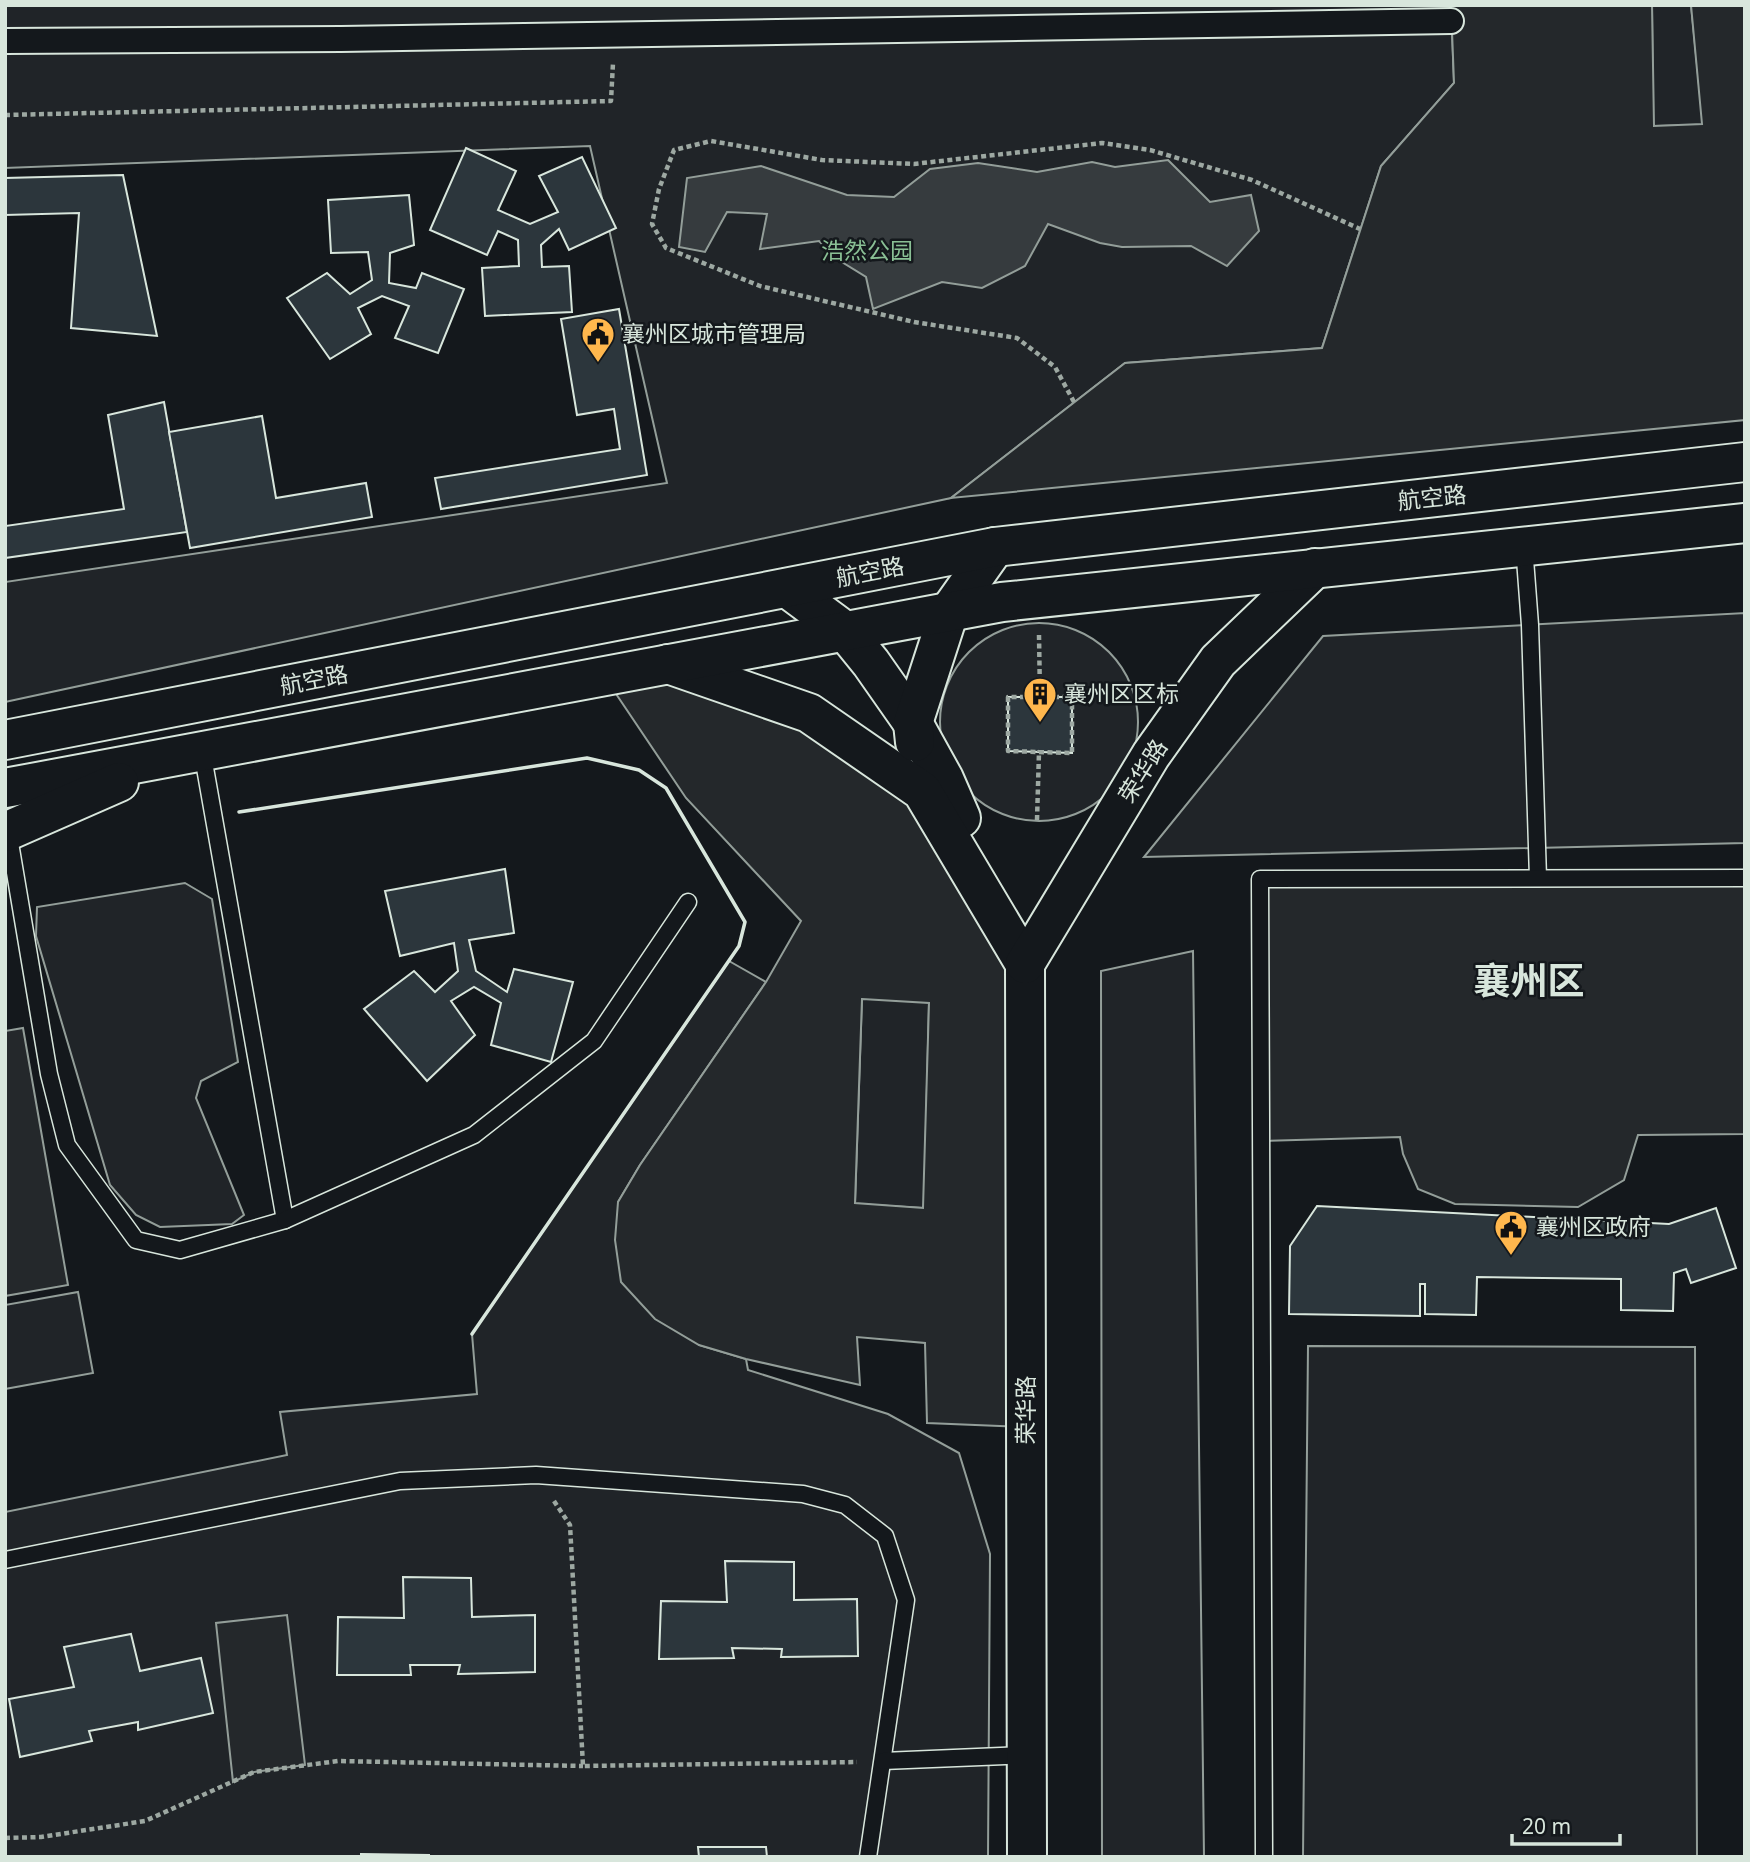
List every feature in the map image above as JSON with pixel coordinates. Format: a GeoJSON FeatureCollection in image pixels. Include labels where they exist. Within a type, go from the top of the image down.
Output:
{"type":"FeatureCollection","features":[{"type":"Feature","properties":{"kind":"main road","name":"航空路"},"geometry":{"type":"LineString","coordinates":[[5,740],[995,547],[1745,463]]}},
{"type":"Feature","properties":{"kind":"main road"},"geometry":{"type":"LineString","coordinates":[[5,788],[1002,602],[1745,523]]}},
{"type":"Feature","properties":{"kind":"main road"},"geometry":{"type":"LineString","coordinates":[[995,547],[949,612],[913,723],[922,791],[1025,964]]}},
{"type":"Feature","properties":{"kind":"main road","name":"荣华路"},"geometry":{"type":"LineString","coordinates":[[1027,1857],[1025,964],[1151,755],[1218,662],[1315,568]]}},
{"type":"Feature","properties":{"kind":"main road"},"geometry":{"type":"LineString","coordinates":[[787,588],[845,631],[913,723],[944,779],[1025,964]]}},
{"type":"Feature","properties":{"kind":"main road"},"geometry":{"type":"LineString","coordinates":[[668,664],[809,713],[922,791]]}},
{"type":"Feature","properties":{"kind":"main road"},"geometry":{"type":"LineString","coordinates":[[7,832],[192,753]]}},
{"type":"Feature","properties":{"kind":"street"},"geometry":{"type":"LineString","coordinates":[[5,41],[1451,21]]}},
{"type":"Feature","properties":{"kind":"lane"},"geometry":{"type":"LineString","coordinates":[[1524,546],[1530,625],[1538,878]]}},
{"type":"Feature","properties":{"kind":"lane"},"geometry":{"type":"LineString","coordinates":[[192,753],[285,1220]]}},
{"type":"Feature","properties":{"kind":"lane"},"geometry":{"type":"LineString","coordinates":[[7,832],[49,1074],[67,1145],[136,1240],[180,1250],[285,1220],[474,1135],[594,1041],[688,902]]}},
{"type":"Feature","properties":{"kind":"lane"},"geometry":{"type":"LineString","coordinates":[[1264,1857],[1260,878],[1745,878]]}},
{"type":"Feature","properties":{"kind":"lane"},"geometry":{"type":"LineString","coordinates":[[5,1560],[400,1481],[536,1475],[803,1494],[845,1505],[886,1535],[906,1600],[868,1857]]}},
{"type":"Feature","properties":{"kind":"lane"},"geometry":{"type":"LineString","coordinates":[[883,1761],[1027,1755]]}},
{"type":"Feature","properties":{"kind":"path"},"geometry":{"type":"LineString","coordinates":[[5,115],[611,101],[614,34]]}},
{"type":"Feature","properties":{"kind":"path"},"geometry":{"type":"LineString","coordinates":[[1074,402],[1055,367],[1017,338],[914,322],[760,286],[666,248],[652,224],[659,189],[674,150],[711,141],[822,160],[914,164],[1102,143],[1150,150],[1252,180],[1360,229]]}},
{"type":"Feature","properties":{"kind":"path"},"geometry":{"type":"LineString","coordinates":[[1039,623],[1040,697]]}},
{"type":"Feature","properties":{"kind":"path"},"geometry":{"type":"LineString","coordinates":[[1008,697],[1072,697],[1072,753],[1039,752],[1008,751],[1008,697]]}},
{"type":"Feature","properties":{"kind":"path"},"geometry":{"type":"LineString","coordinates":[[1037,820],[1039,752]]}},
{"type":"Feature","properties":{"kind":"path"},"geometry":{"type":"LineString","coordinates":[[536,1475],[570,1525],[583,1766]]}},
{"type":"Feature","properties":{"kind":"path"},"geometry":{"type":"LineString","coordinates":[[5,1838],[41,1837],[145,1821],[254,1772],[338,1761],[583,1766],[883,1761]]}},
{"type":"Feature","properties":{"kind":"green space","name":"浩然公园"},"geometry":{"type":"Polygon","coordinates":[[[5,5],[1451,5],[1454,83],[1381,166],[1322,348],[1125,363],[951,498],[5,702],[5,582],[667,483],[590,146],[5,168],[5,5]]]}},
{"type":"Feature","properties":{"kind":"green space"},"geometry":{"type":"Polygon","coordinates":[[[1652,5],[1691,5],[1703,125],[1653,126],[1652,5]]]}},
{"type":"Feature","properties":{"kind":"green space"},"geometry":{"type":"Polygon","coordinates":[[[1745,613],[1745,843],[1144,857],[1323,636],[1745,613]]]}},
{"type":"Feature","properties":{"kind":"green space"},"geometry":{"type":"Polygon","coordinates":[[[1039,623],[1077,630],[1094,639],[1109,652],[1122,667],[1131,684],[1138,722],[1131,760],[1122,777],[1109,792],[1094,805],[1077,814],[1039,821],[1001,814],[984,805],[969,792],[956,777],[947,760],[940,722],[947,684],[956,667],[969,652],[984,639],[1001,630],[1039,623]]]}},
{"type":"Feature","properties":{"kind":"green space"},"geometry":{"type":"Polygon","coordinates":[[[185,883],[212,899],[238,1062],[201,1081],[196,1098],[244,1215],[232,1224],[160,1227],[136,1215],[110,1185],[36,936],[37,907],[185,883]]]}},
{"type":"Feature","properties":{"kind":"green space"},"geometry":{"type":"Polygon","coordinates":[[[1193,951],[1204,1857],[1102,1857],[1101,971],[1193,951]]]}},
{"type":"Feature","properties":{"kind":"green space"},"geometry":{"type":"Polygon","coordinates":[[[729,961],[766,982],[640,1165],[618,1202],[699,1345],[746,1359],[748,1370],[888,1414],[959,1453],[990,1554],[988,1857],[5,1857],[5,1512],[287,1455],[280,1412],[477,1394],[472,1334],[729,961]]]}},
{"type":"Feature","properties":{"kind":"green space"},"geometry":{"type":"Polygon","coordinates":[[[862,998],[929,1002],[924,1208],[855,1204],[862,998]]]}},
{"type":"Feature","properties":{"kind":"green space"},"geometry":{"type":"Polygon","coordinates":[[[78,1292],[93,1373],[5,1389],[5,1305],[78,1292]]]}},
{"type":"Feature","properties":{"kind":"green space"},"geometry":{"type":"Polygon","coordinates":[[[1308,1346],[1695,1347],[1697,1857],[1303,1857],[1308,1346]]]}},
{"type":"Feature","properties":{"kind":"shaded area"},"geometry":{"type":"Polygon","coordinates":[[[1451,5],[1652,5],[1654,126],[1702,124],[1691,5],[1745,5],[1745,420],[951,498],[1125,363],[1322,348],[1381,166],[1454,83],[1451,5]]]}},
{"type":"Feature","properties":{"kind":"shaded area"},"geometry":{"type":"Polygon","coordinates":[[[1168,160],[1210,202],[1251,195],[1259,231],[1227,266],[1191,246],[1122,247],[1100,243],[1048,224],[1025,266],[982,288],[942,282],[873,309],[866,277],[837,259],[819,241],[760,249],[767,214],[727,212],[705,252],[679,247],[687,178],[761,166],[847,195],[894,197],[930,169],[978,163],[1037,172],[1092,162],[1115,167],[1168,160]]]}},
{"type":"Feature","properties":{"kind":"shaded area"},"geometry":{"type":"Polygon","coordinates":[[[668,664],[809,713],[922,791],[1025,964],[1026,1427],[927,1423],[925,1343],[857,1337],[860,1385],[746,1359],[699,1345],[655,1319],[621,1282],[615,1240],[618,1202],[640,1165],[766,982],[801,921],[686,798],[604,676],[668,664]],[[862,999],[855,1203],[923,1208],[929,1003],[862,999]]]}},
{"type":"Feature","properties":{"kind":"shaded area"},"geometry":{"type":"Polygon","coordinates":[[[1745,878],[1745,1134],[1638,1135],[1624,1180],[1578,1207],[1455,1204],[1418,1189],[1403,1154],[1400,1137],[1261,1141],[1260,879],[1745,878]]]}},
{"type":"Feature","properties":{"kind":"shaded area"},"geometry":{"type":"Polygon","coordinates":[[[23,1028],[68,1285],[5,1296],[5,1031],[23,1028]]]}},
{"type":"Feature","properties":{"kind":"shaded area"},"geometry":{"type":"Polygon","coordinates":[[[287,1615],[305,1765],[254,1772],[233,1782],[216,1623],[287,1615]]]}},
{"type":"Feature","properties":{"kind":"building"},"geometry":{"type":"Polygon","coordinates":[[[466,148],[516,171],[498,210],[530,224],[558,212],[539,176],[582,157],[616,228],[569,250],[559,229],[541,245],[542,267],[569,266],[572,312],[485,316],[482,268],[519,266],[518,240],[498,231],[487,255],[430,230],[466,148]]]}},
{"type":"Feature","properties":{"kind":"building"},"geometry":{"type":"Polygon","coordinates":[[[123,175],[157,336],[71,328],[79,213],[5,215],[5,178],[123,175]]]}},
{"type":"Feature","properties":{"kind":"building"},"geometry":{"type":"Polygon","coordinates":[[[409,195],[414,245],[390,253],[389,283],[416,288],[422,273],[464,289],[438,353],[395,338],[409,306],[382,296],[358,308],[371,334],[330,359],[287,298],[327,273],[350,294],[372,280],[368,252],[331,253],[328,200],[409,195]]]}},
{"type":"Feature","properties":{"kind":"building","name":"襄州区城市管理局"},"geometry":{"type":"Polygon","coordinates":[[[619,309],[647,475],[441,509],[435,478],[620,449],[614,409],[577,415],[561,319],[619,309]]]}},
{"type":"Feature","properties":{"kind":"building"},"geometry":{"type":"Polygon","coordinates":[[[164,402],[187,532],[5,558],[5,526],[124,509],[108,415],[164,402]]]}},
{"type":"Feature","properties":{"kind":"building"},"geometry":{"type":"Polygon","coordinates":[[[262,416],[276,498],[366,483],[372,517],[190,548],[169,432],[262,416]]]}},
{"type":"Feature","properties":{"kind":"building","name":"襄州区区标"},"geometry":{"type":"Polygon","coordinates":[[[1008,697],[1072,697],[1072,753],[1008,751],[1008,697]]]}},
{"type":"Feature","properties":{"kind":"building"},"geometry":{"type":"Polygon","coordinates":[[[505,869],[514,933],[469,940],[476,971],[507,992],[514,969],[573,982],[551,1062],[491,1045],[501,1003],[474,987],[451,1001],[475,1035],[427,1081],[364,1009],[414,971],[435,992],[458,971],[454,943],[400,956],[385,891],[505,869]]]}},
{"type":"Feature","properties":{"kind":"building","name":"襄州区政府"},"geometry":{"type":"Polygon","coordinates":[[[1317,1206],[1669,1224],[1716,1208],[1736,1268],[1691,1283],[1686,1269],[1674,1273],[1673,1311],[1621,1310],[1621,1279],[1477,1277],[1476,1315],[1425,1314],[1425,1284],[1420,1284],[1420,1316],[1289,1314],[1290,1246],[1317,1206]]]}},
{"type":"Feature","properties":{"kind":"building"},"geometry":{"type":"Polygon","coordinates":[[[725,1561],[794,1562],[794,1600],[857,1599],[858,1656],[781,1657],[782,1649],[732,1648],[734,1658],[659,1659],[661,1601],[727,1602],[725,1561]]]}},
{"type":"Feature","properties":{"kind":"building"},"geometry":{"type":"Polygon","coordinates":[[[403,1577],[471,1578],[472,1617],[535,1615],[535,1672],[458,1674],[460,1665],[410,1665],[411,1675],[337,1675],[338,1617],[404,1618],[403,1577]]]}},
{"type":"Feature","properties":{"kind":"building"},"geometry":{"type":"Polygon","coordinates":[[[131,1634],[140,1671],[201,1658],[213,1713],[138,1730],[138,1722],[89,1731],[92,1741],[20,1757],[9,1699],[74,1687],[64,1647],[131,1634]]]}},
{"type":"Feature","properties":{"kind":"building"},"geometry":{"type":"Polygon","coordinates":[[[698,1847],[766,1847],[767,1857],[699,1857],[698,1847]]]}},
{"type":"Feature","properties":{"kind":"building"},"geometry":{"type":"Polygon","coordinates":[[[361,1854],[429,1855],[429,1857],[361,1857],[361,1854]]]}},
{"type":"Feature","properties":{"kind":"wall"},"geometry":{"type":"LineString","coordinates":[[239,812],[587,758],[639,770],[666,788],[745,922],[739,946],[472,1334]]}},
{"type":"Feature","properties":{"kind":"place","name":"襄州区城市管理局"},"geometry":{"type":"Point","coordinates":[598,364]}},
{"type":"Feature","properties":{"kind":"place","name":"襄州区区标"},"geometry":{"type":"Point","coordinates":[1040,724]}},
{"type":"Feature","properties":{"kind":"place","name":"襄州区政府"},"geometry":{"type":"Point","coordinates":[1511,1257]}},
{"type":"Feature","properties":{"kind":"district","name":"襄州区"},"geometry":{"type":"Point","coordinates":[1529,981]}}]}
